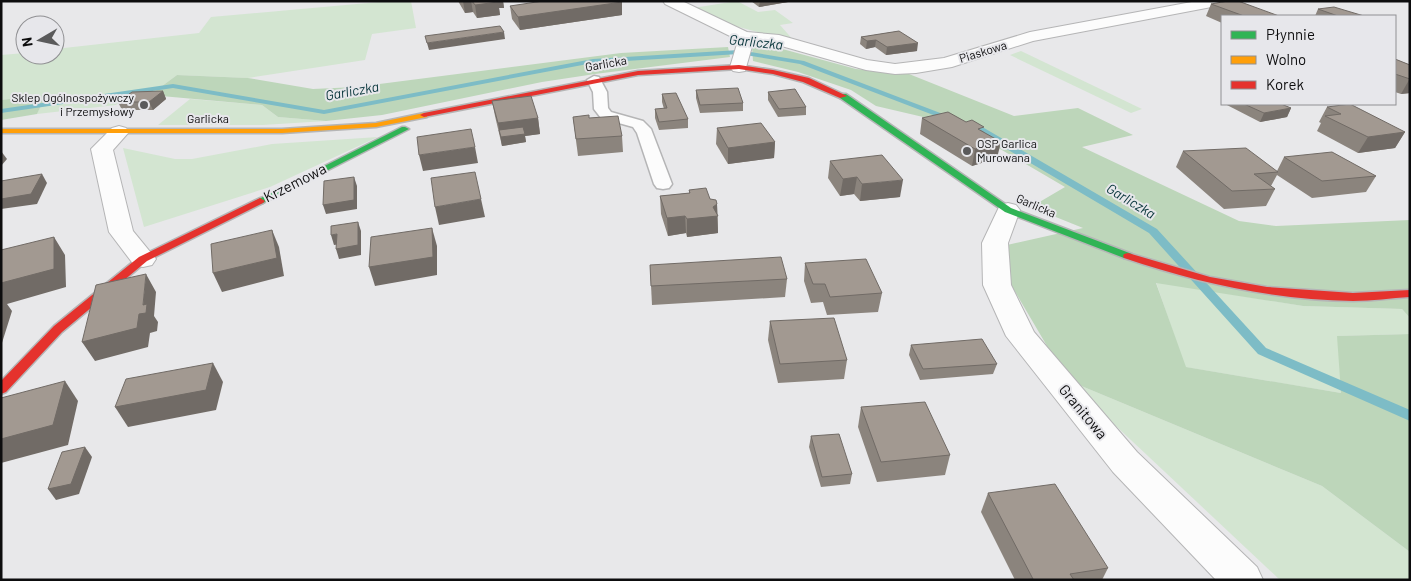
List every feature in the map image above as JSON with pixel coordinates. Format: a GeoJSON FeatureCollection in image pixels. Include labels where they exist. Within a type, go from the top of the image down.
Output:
{"type":"FeatureCollection","features":[{"type":"Feature","properties":{"kind":"street"},"geometry":{"type":"LineString","coordinates":[[670,1],[742,52]]}},
{"type":"Feature","properties":{"kind":"street","name":"Piaskowa"},"geometry":{"type":"LineString","coordinates":[[742,52],[779,40],[866,65],[895,69],[916,68],[946,63],[1030,38],[1222,1]]}},
{"type":"Feature","properties":{"kind":"street","name":"Garlicka"},"geometry":{"type":"LineString","coordinates":[[1,131],[271,132],[376,125],[742,52],[773,72],[806,80],[841,94],[1008,210],[1096,245],[1169,271],[1222,284],[1291,294],[1354,297],[1410,293]]}},
{"type":"Feature","properties":{"kind":"street","name":"Krzemowa"},"geometry":{"type":"LineString","coordinates":[[1,389],[58,329],[144,259],[397,132],[448,110]]}},
{"type":"Feature","properties":{"kind":"street"},"geometry":{"type":"LineString","coordinates":[[119,132],[102,149],[121,232],[144,259]]}},
{"type":"Feature","properties":{"kind":"street","name":"Granitowa"},"geometry":{"type":"LineString","coordinates":[[1008,210],[995,242],[997,285],[1021,336],[1125,462],[1243,580]]}},
{"type":"Feature","properties":{"kind":"lane"},"geometry":{"type":"LineString","coordinates":[[594,80],[600,92],[601,109],[606,115],[638,124],[645,132],[663,184]]}},
{"type":"Feature","properties":{"kind":"green space"},"geometry":{"type":"Polygon","coordinates":[[[390,1],[411,1],[416,28],[372,34],[365,60],[248,78],[177,75],[150,95],[127,97],[116,105],[37,114],[45,96],[1,100],[1,55],[15,54],[15,65],[65,65],[65,48],[199,33],[211,17],[390,1]]]}},
{"type":"Feature","properties":{"kind":"green space"},"geometry":{"type":"Polygon","coordinates":[[[737,1],[758,12],[775,10],[793,23],[780,25],[795,42],[724,23],[693,8],[737,1]]]}},
{"type":"Feature","properties":{"kind":"green space"},"geometry":{"type":"Polygon","coordinates":[[[752,46],[775,47],[856,69],[909,74],[1014,116],[1078,108],[1133,135],[1082,147],[1239,221],[1276,226],[1410,220],[1410,318],[1402,309],[1303,306],[1156,283],[1186,367],[1341,393],[1337,336],[1410,334],[1410,552],[1322,486],[1067,380],[1010,283],[1007,245],[1083,228],[1031,207],[1065,187],[983,139],[936,120],[876,106],[851,90],[798,72],[753,61],[752,46]]]}},
{"type":"Feature","properties":{"kind":"green space"},"geometry":{"type":"Polygon","coordinates":[[[728,47],[730,57],[542,82],[382,115],[326,121],[278,117],[262,105],[150,95],[177,75],[248,78],[313,89],[356,87],[621,53],[728,47]]]}},
{"type":"Feature","properties":{"kind":"green space"},"geometry":{"type":"Polygon","coordinates":[[[1021,51],[1142,109],[1131,113],[1010,55],[1021,51]]]}},
{"type":"Feature","properties":{"kind":"green space"},"geometry":{"type":"Polygon","coordinates":[[[46,95],[37,114],[1,120],[1,100],[46,95]]]}},
{"type":"Feature","properties":{"kind":"green space"},"geometry":{"type":"Polygon","coordinates":[[[190,99],[262,105],[278,117],[326,121],[263,125],[158,125],[190,99]]]}},
{"type":"Feature","properties":{"kind":"green space"},"geometry":{"type":"Polygon","coordinates":[[[378,137],[270,187],[144,227],[123,148],[175,159],[192,159],[272,144],[378,137]]]}},
{"type":"Feature","properties":{"kind":"green space"},"geometry":{"type":"Polygon","coordinates":[[[1156,282],[1303,306],[1402,309],[1410,318],[1410,334],[1338,336],[1341,393],[1185,367],[1156,282]]]}},
{"type":"Feature","properties":{"kind":"green space"},"geometry":{"type":"Polygon","coordinates":[[[1067,380],[1322,486],[1410,552],[1410,580],[1280,580],[1067,380]]]}},
{"type":"Feature","properties":{"kind":"building"},"geometry":{"type":"Polygon","coordinates":[[[472,1],[497,1],[498,2],[475,5],[472,1]]]}},
{"type":"Feature","properties":{"kind":"building"},"geometry":{"type":"Polygon","coordinates":[[[543,1],[622,2],[518,17],[510,6],[543,1]]]}},
{"type":"Feature","properties":{"kind":"building"},"geometry":{"type":"Polygon","coordinates":[[[1238,1],[1276,15],[1241,15],[1211,4],[1238,1]]]}},
{"type":"Feature","properties":{"kind":"building"},"geometry":{"type":"Polygon","coordinates":[[[1334,7],[1361,15],[1335,15],[1318,9],[1334,7]]]}},
{"type":"Feature","properties":{"kind":"building"},"geometry":{"type":"Polygon","coordinates":[[[500,26],[504,32],[427,43],[425,36],[500,26]]]}},
{"type":"Feature","properties":{"kind":"building"},"geometry":{"type":"Polygon","coordinates":[[[899,31],[918,43],[887,47],[876,40],[867,41],[861,37],[899,31]]]}},
{"type":"Feature","properties":{"kind":"building"},"geometry":{"type":"Polygon","coordinates":[[[1396,59],[1410,65],[1410,79],[1396,74],[1396,59]]]}},
{"type":"Feature","properties":{"kind":"building"},"geometry":{"type":"Polygon","coordinates":[[[738,88],[743,103],[700,105],[696,90],[738,88]]]}},
{"type":"Feature","properties":{"kind":"building"},"geometry":{"type":"Polygon","coordinates":[[[795,89],[806,107],[779,109],[768,92],[795,89]]]}},
{"type":"Feature","properties":{"kind":"building"},"geometry":{"type":"Polygon","coordinates":[[[163,91],[149,102],[118,102],[132,92],[163,91]]]}},
{"type":"Feature","properties":{"kind":"building"},"geometry":{"type":"Polygon","coordinates":[[[676,93],[688,119],[659,122],[655,109],[667,108],[662,94],[676,93]]]}},
{"type":"Feature","properties":{"kind":"building"},"geometry":{"type":"Polygon","coordinates":[[[531,96],[538,118],[498,123],[492,101],[531,96]]]}},
{"type":"Feature","properties":{"kind":"building"},"geometry":{"type":"Polygon","coordinates":[[[1246,105],[1284,105],[1291,108],[1264,113],[1246,105]]]}},
{"type":"Feature","properties":{"kind":"building"},"geometry":{"type":"Polygon","coordinates":[[[1352,105],[1405,132],[1368,137],[1325,116],[1341,114],[1327,107],[1352,105]]]}},
{"type":"Feature","properties":{"kind":"building"},"geometry":{"type":"Polygon","coordinates":[[[948,112],[966,122],[972,120],[984,127],[978,129],[1001,142],[975,149],[922,118],[948,112]]]}},
{"type":"Feature","properties":{"kind":"building"},"geometry":{"type":"Polygon","coordinates":[[[589,115],[589,118],[618,116],[622,136],[576,139],[573,117],[589,115]]]}},
{"type":"Feature","properties":{"kind":"building"},"geometry":{"type":"Polygon","coordinates":[[[761,123],[775,142],[728,148],[717,128],[761,123]]]}},
{"type":"Feature","properties":{"kind":"building"},"geometry":{"type":"Polygon","coordinates":[[[523,127],[525,134],[501,137],[499,130],[523,127]]]}},
{"type":"Feature","properties":{"kind":"building"},"geometry":{"type":"Polygon","coordinates":[[[471,129],[475,147],[419,155],[417,137],[471,129]]]}},
{"type":"Feature","properties":{"kind":"building"},"geometry":{"type":"Polygon","coordinates":[[[1246,148],[1278,172],[1254,174],[1275,189],[1232,191],[1183,151],[1246,148]]]}},
{"type":"Feature","properties":{"kind":"building"},"geometry":{"type":"Polygon","coordinates":[[[1332,152],[1376,176],[1322,181],[1284,157],[1332,152]]]}},
{"type":"Feature","properties":{"kind":"building"},"geometry":{"type":"Polygon","coordinates":[[[882,155],[903,180],[862,184],[857,177],[843,179],[830,161],[882,155]]]}},
{"type":"Feature","properties":{"kind":"building"},"geometry":{"type":"Polygon","coordinates":[[[475,172],[481,199],[435,207],[431,178],[475,172]]]}},
{"type":"Feature","properties":{"kind":"building"},"geometry":{"type":"Polygon","coordinates":[[[42,174],[31,194],[1,199],[1,181],[42,174]]]}},
{"type":"Feature","properties":{"kind":"building"},"geometry":{"type":"Polygon","coordinates":[[[354,177],[354,200],[323,205],[324,181],[354,177]]]}},
{"type":"Feature","properties":{"kind":"building"},"geometry":{"type":"Polygon","coordinates":[[[706,188],[710,199],[716,200],[717,204],[713,207],[718,216],[687,219],[685,216],[667,218],[660,196],[690,193],[689,190],[706,188]]]}},
{"type":"Feature","properties":{"kind":"building"},"geometry":{"type":"Polygon","coordinates":[[[358,222],[358,245],[336,249],[337,234],[331,235],[331,226],[358,222]]]}},
{"type":"Feature","properties":{"kind":"building"},"geometry":{"type":"Polygon","coordinates":[[[432,228],[433,257],[369,267],[371,237],[432,228]]]}},
{"type":"Feature","properties":{"kind":"building"},"geometry":{"type":"Polygon","coordinates":[[[272,230],[277,258],[213,273],[211,244],[272,230]]]}},
{"type":"Feature","properties":{"kind":"building"},"geometry":{"type":"Polygon","coordinates":[[[54,237],[54,269],[1,283],[1,250],[54,237]]]}},
{"type":"Feature","properties":{"kind":"building"},"geometry":{"type":"Polygon","coordinates":[[[781,257],[787,279],[651,286],[650,265],[781,257]]]}},
{"type":"Feature","properties":{"kind":"building"},"geometry":{"type":"Polygon","coordinates":[[[866,259],[882,293],[830,297],[825,284],[813,284],[805,263],[866,259]]]}},
{"type":"Feature","properties":{"kind":"building"},"geometry":{"type":"Polygon","coordinates":[[[146,274],[143,305],[147,304],[146,313],[139,314],[137,328],[82,342],[96,285],[146,274]]]}},
{"type":"Feature","properties":{"kind":"building"},"geometry":{"type":"Polygon","coordinates":[[[834,318],[847,360],[780,364],[770,321],[834,318]]]}},
{"type":"Feature","properties":{"kind":"building"},"geometry":{"type":"Polygon","coordinates":[[[982,339],[997,364],[923,369],[911,345],[982,339]]]}},
{"type":"Feature","properties":{"kind":"building"},"geometry":{"type":"Polygon","coordinates":[[[213,363],[206,390],[115,407],[126,379],[213,363]]]}},
{"type":"Feature","properties":{"kind":"building"},"geometry":{"type":"Polygon","coordinates":[[[65,381],[53,425],[1,439],[1,398],[65,381]]]}},
{"type":"Feature","properties":{"kind":"building"},"geometry":{"type":"Polygon","coordinates":[[[925,402],[950,455],[881,462],[861,407],[925,402]]]}},
{"type":"Feature","properties":{"kind":"building"},"geometry":{"type":"Polygon","coordinates":[[[839,434],[852,474],[822,477],[811,436],[839,434]]]}},
{"type":"Feature","properties":{"kind":"building"},"geometry":{"type":"Polygon","coordinates":[[[85,447],[71,484],[48,489],[62,452],[85,447]]]}},
{"type":"Feature","properties":{"kind":"building"},"geometry":{"type":"Polygon","coordinates":[[[1055,484],[1108,568],[1070,574],[1074,580],[1023,580],[1033,579],[988,493],[1055,484]]]}},
{"type":"Feature","properties":{"kind":"waterway","name":"Garliczka"},"geometry":{"type":"LineString","coordinates":[[1,111],[173,86],[324,112],[593,61],[739,52],[802,62],[952,119]]}},
{"type":"Feature","properties":{"kind":"waterway","name":"Garliczka"},"geometry":{"type":"LineString","coordinates":[[969,125],[981,130],[1153,231],[1262,351],[1410,416]]}},
{"type":"Feature","properties":{"kind":"traffic: fast"},"geometry":{"type":"LineString","coordinates":[[843,96],[1008,210],[1128,256]]}},
{"type":"Feature","properties":{"kind":"traffic: fast"},"geometry":{"type":"LineString","coordinates":[[260,201],[405,129]]}},
{"type":"Feature","properties":{"kind":"traffic: slow"},"geometry":{"type":"LineString","coordinates":[[1,131],[282,131],[376,125],[424,115]]}},
{"type":"Feature","properties":{"kind":"traffic: jam"},"geometry":{"type":"LineString","coordinates":[[424,115],[638,73],[739,67],[773,72],[806,80],[843,96]]}},
{"type":"Feature","properties":{"kind":"traffic: jam"},"geometry":{"type":"LineString","coordinates":[[1,389],[58,329],[143,259],[260,201]]}},
{"type":"Feature","properties":{"kind":"traffic: jam"},"geometry":{"type":"LineString","coordinates":[[1128,256],[1210,280],[1295,294],[1367,297],[1410,293]]}},
{"type":"Feature","properties":{"kind":"place","name":"Sklep Ogólnospożywczy i Przemysłowy"},"geometry":{"type":"Point","coordinates":[144,105]}},
{"type":"Feature","properties":{"kind":"place","name":"OSP Garlica Murowana"},"geometry":{"type":"Point","coordinates":[967,151]}}]}
